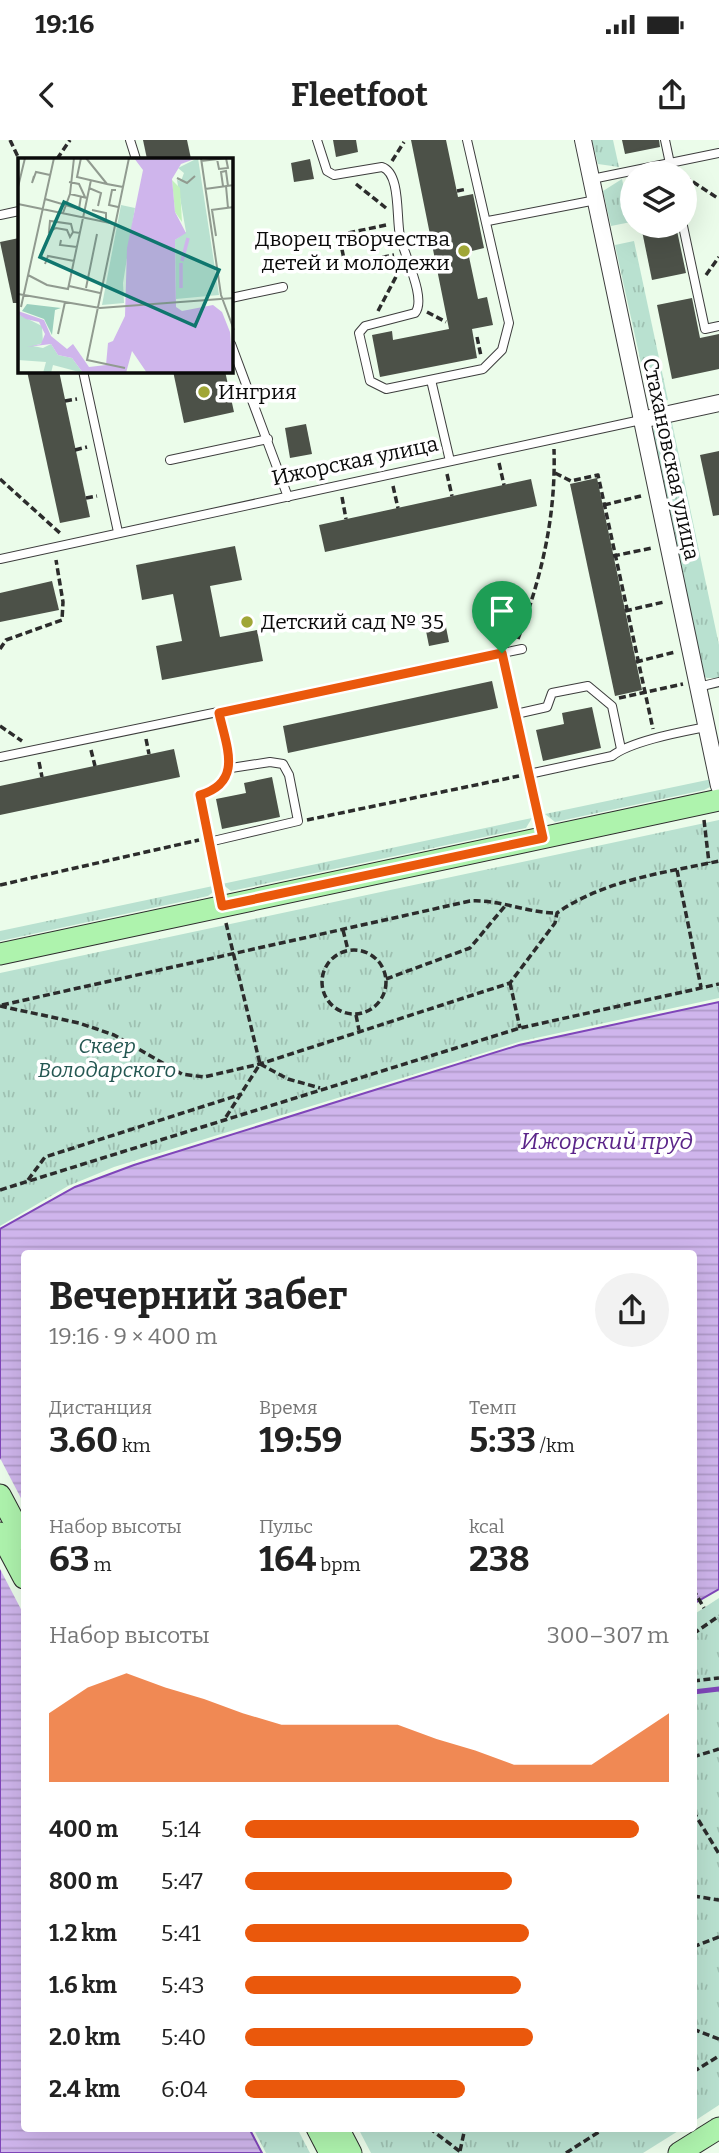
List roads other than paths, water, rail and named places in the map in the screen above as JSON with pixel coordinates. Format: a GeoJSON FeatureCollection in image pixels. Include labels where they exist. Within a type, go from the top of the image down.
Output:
{"type":"FeatureCollection","features":[{"type":"Feature","properties":{"kind":"street","name":"Стахановская улица"},"geometry":{"type":"LineString","coordinates":[[583,140],[719,786]]}},
{"type":"Feature","properties":{"kind":"street","name":"Ижорская улица"},"geometry":{"type":"LineString","coordinates":[[641,420],[719,403]]}},
{"type":"Feature","properties":{"kind":"street"},"geometry":{"type":"LineString","coordinates":[[0,954],[224,913],[543,838],[719,800]]}},
{"type":"Feature","properties":{"kind":"street"},"geometry":{"type":"LineString","coordinates":[[0,1495],[21,1534]]}},
{"type":"Feature","properties":{"kind":"street"},"geometry":{"type":"LineString","coordinates":[[0,1533],[21,1572]]}},
{"type":"Feature","properties":{"kind":"street"},"geometry":{"type":"LineString","coordinates":[[679,2153],[719,2128]]}},
{"type":"Feature","properties":{"kind":"street"},"geometry":{"type":"LineString","coordinates":[[319,2132],[330,2153]]}},
{"type":"Feature","properties":{"kind":"street"},"geometry":{"type":"LineString","coordinates":[[340,2132],[351,2153]]}},
{"type":"Feature","properties":{"kind":"lane"},"geometry":{"type":"LineString","coordinates":[[130,140],[136,158]]}},
{"type":"Feature","properties":{"kind":"lane"},"geometry":{"type":"LineString","coordinates":[[317,140],[327,172],[342,174],[376,167],[388,169],[394,179],[396,219],[404,257],[414,276],[419,308],[408,316],[371,324],[359,333],[370,381],[386,389],[483,369],[502,349],[507,337],[509,323],[488,221],[467,140]]}},
{"type":"Feature","properties":{"kind":"lane"},"geometry":{"type":"LineString","coordinates":[[665,140],[670,161]]}},
{"type":"Feature","properties":{"kind":"lane"},"geometry":{"type":"LineString","coordinates":[[680,161],[719,153]]}},
{"type":"Feature","properties":{"kind":"lane"},"geometry":{"type":"LineString","coordinates":[[592,179],[620,173]]}},
{"type":"Feature","properties":{"kind":"lane"},"geometry":{"type":"LineString","coordinates":[[488,221],[596,200]]}},
{"type":"Feature","properties":{"kind":"lane"},"geometry":{"type":"LineString","coordinates":[[0,215],[18,211]]}},
{"type":"Feature","properties":{"kind":"lane"},"geometry":{"type":"LineString","coordinates":[[685,238],[705,329],[719,326]]}},
{"type":"Feature","properties":{"kind":"lane"},"geometry":{"type":"LineString","coordinates":[[233,298],[282,287]]}},
{"type":"Feature","properties":{"kind":"lane"},"geometry":{"type":"LineString","coordinates":[[233,349],[288,497]]}},
{"type":"Feature","properties":{"kind":"lane"},"geometry":{"type":"LineString","coordinates":[[83,373],[118,533]]}},
{"type":"Feature","properties":{"kind":"lane"},"geometry":{"type":"LineString","coordinates":[[431,380],[450,461]]}},
{"type":"Feature","properties":{"kind":"lane","name":"Ижорская улица"},"geometry":{"type":"LineString","coordinates":[[0,559],[641,420]]}},
{"type":"Feature","properties":{"kind":"lane"},"geometry":{"type":"LineString","coordinates":[[170,460],[268,439]]}},
{"type":"Feature","properties":{"kind":"lane"},"geometry":{"type":"LineString","coordinates":[[0,757],[517,650]]}},
{"type":"Feature","properties":{"kind":"lane"},"geometry":{"type":"LineString","coordinates":[[502,653],[543,838]]}},
{"type":"Feature","properties":{"kind":"lane"},"geometry":{"type":"LineString","coordinates":[[696,685],[719,682]]}},
{"type":"Feature","properties":{"kind":"lane"},"geometry":{"type":"LineString","coordinates":[[516,714],[547,707],[552,693],[588,686],[612,706],[621,749]]}},
{"type":"Feature","properties":{"kind":"lane"},"geometry":{"type":"LineString","coordinates":[[219,713],[231,768],[227,776],[209,792],[200,795],[224,913]]}},
{"type":"Feature","properties":{"kind":"lane"},"geometry":{"type":"LineString","coordinates":[[529,774],[612,756],[621,749],[655,738],[706,727]]}},
{"type":"Feature","properties":{"kind":"lane"},"geometry":{"type":"LineString","coordinates":[[209,842],[298,821],[289,775],[284,764],[270,762],[231,768]]}},
{"type":"Feature","properties":{"kind":"water","name":"Ижорский пруд"},"geometry":{"type":"Polygon","coordinates":[[[719,1002],[719,1589],[697,1602],[697,1250],[21,1250],[21,2132],[251,2132],[262,2153],[0,2153],[0,1229],[75,1187],[134,1165],[519,1045],[719,1002]]]}},
{"type":"Feature","properties":{"kind":"waterway"},"geometry":{"type":"LineString","coordinates":[[697,1692],[719,1689]]}},
{"type":"Feature","properties":{"kind":"place","name":"Дворец творчества детей и молодежи"},"geometry":{"type":"Point","coordinates":[464,251]}},
{"type":"Feature","properties":{"kind":"place","name":"Ингрия"},"geometry":{"type":"Point","coordinates":[204,392]}},
{"type":"Feature","properties":{"kind":"place","name":"Детский сад № 35"},"geometry":{"type":"Point","coordinates":[247,622]}},
{"type":"Feature","properties":{"kind":"park label","name":"Сквер Володарского"},"geometry":{"type":"Point","coordinates":[107,1058]}}]}
